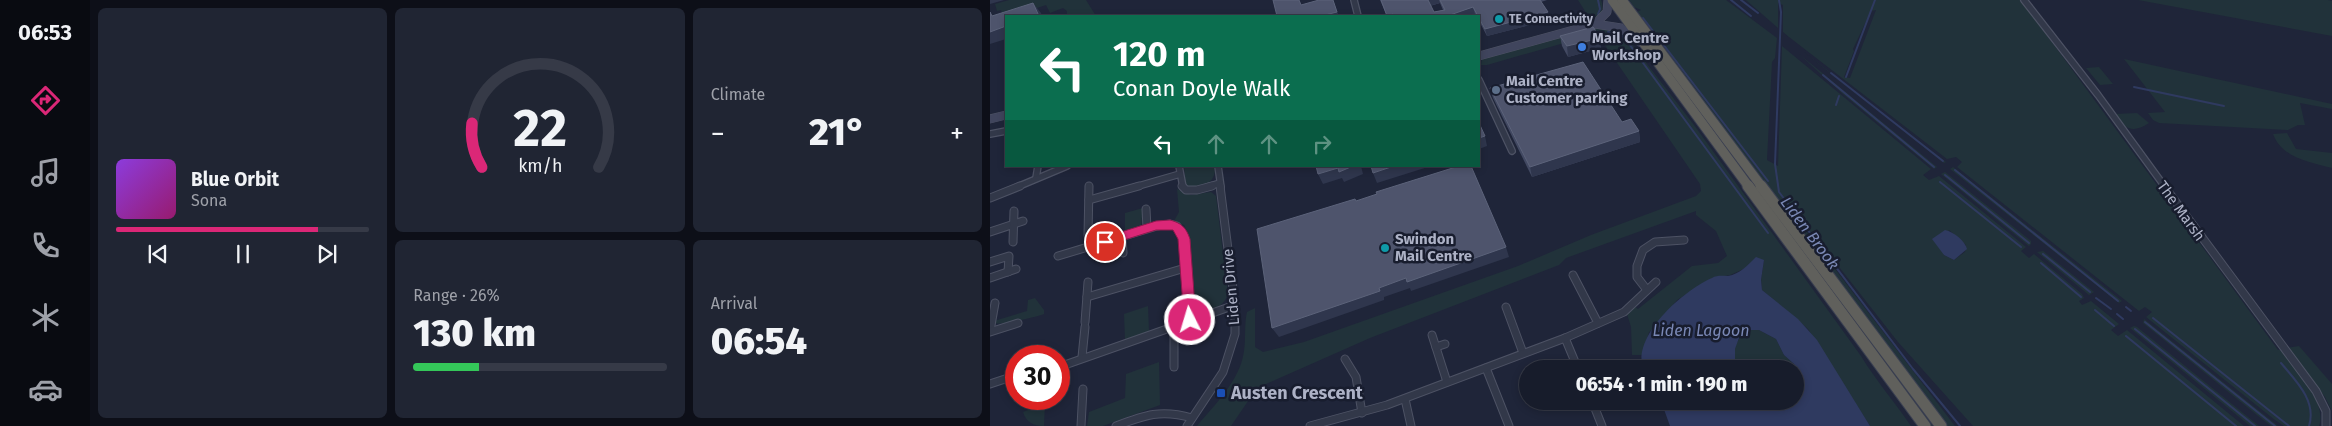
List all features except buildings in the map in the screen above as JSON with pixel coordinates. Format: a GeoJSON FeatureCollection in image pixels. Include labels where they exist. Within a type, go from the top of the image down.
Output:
{"type":"FeatureCollection","features":[{"type":"Feature","properties":{"kind":"highway"},"geometry":{"type":"LineString","coordinates":[[1610,0],[1652,54],[1925,426]]}},
{"type":"Feature","properties":{"kind":"highway"},"geometry":{"type":"LineString","coordinates":[[1622,0],[1941,426]]}},
{"type":"Feature","properties":{"kind":"main road"},"geometry":{"type":"LineString","coordinates":[[1595,24],[1608,12],[1610,0]]}},
{"type":"Feature","properties":{"kind":"main road"},"geometry":{"type":"LineString","coordinates":[[1480,56],[1595,24],[1625,30],[1652,54]]}},
{"type":"Feature","properties":{"kind":"main road"},"geometry":{"type":"LineString","coordinates":[[990,119],[1005,115]]}},
{"type":"Feature","properties":{"kind":"main road"},"geometry":{"type":"LineString","coordinates":[[990,124],[1005,120]]}},
{"type":"Feature","properties":{"kind":"street"},"geometry":{"type":"LineString","coordinates":[[1354,0],[1358,15]]}},
{"type":"Feature","properties":{"kind":"street","name":"The Marsh"},"geometry":{"type":"LineString","coordinates":[[2024,0],[2098,95],[2241,292],[2316,391],[2326,411],[2326,426]]}},
{"type":"Feature","properties":{"kind":"street"},"geometry":{"type":"LineString","coordinates":[[1480,82],[1512,151]]}},
{"type":"Feature","properties":{"kind":"street"},"geometry":{"type":"LineString","coordinates":[[990,134],[1005,131]]}},
{"type":"Feature","properties":{"kind":"street"},"geometry":{"type":"LineString","coordinates":[[1036,178],[1038,167]]}},
{"type":"Feature","properties":{"kind":"street"},"geometry":{"type":"LineString","coordinates":[[990,198],[1064,167]]}},
{"type":"Feature","properties":{"kind":"street"},"geometry":{"type":"LineString","coordinates":[[1179,167],[1181,185],[1186,190],[1197,190],[1220,183]]}},
{"type":"Feature","properties":{"kind":"street","name":"Liden Drive"},"geometry":{"type":"LineString","coordinates":[[1187,426],[1218,381],[1230,356],[1235,334],[1235,305],[1218,167]]}},
{"type":"Feature","properties":{"kind":"street"},"geometry":{"type":"LineString","coordinates":[[1089,200],[1180,174]]}},
{"type":"Feature","properties":{"kind":"street"},"geometry":{"type":"LineString","coordinates":[[1088,241],[1089,185]]}},
{"type":"Feature","properties":{"kind":"street"},"geometry":{"type":"LineString","coordinates":[[1146,209],[1147,228]]}},
{"type":"Feature","properties":{"kind":"street"},"geometry":{"type":"LineString","coordinates":[[1013,242],[1014,211]]}},
{"type":"Feature","properties":{"kind":"street"},"geometry":{"type":"LineString","coordinates":[[990,232],[1023,221]]}},
{"type":"Feature","properties":{"kind":"street"},"geometry":{"type":"LineString","coordinates":[[1058,256],[1088,241],[1122,236],[1164,224],[1177,226],[1182,231],[1184,239],[1190,320]]}},
{"type":"Feature","properties":{"kind":"street"},"geometry":{"type":"LineString","coordinates":[[1122,236],[1123,253]]}},
{"type":"Feature","properties":{"kind":"street"},"geometry":{"type":"LineString","coordinates":[[1647,290],[1637,277],[1638,254],[1663,240],[1684,240]]}},
{"type":"Feature","properties":{"kind":"street"},"geometry":{"type":"LineString","coordinates":[[990,262],[1009,256],[1008,272]]}},
{"type":"Feature","properties":{"kind":"street"},"geometry":{"type":"LineString","coordinates":[[1087,297],[1185,268]]}},
{"type":"Feature","properties":{"kind":"street"},"geometry":{"type":"LineString","coordinates":[[990,278],[1016,269]]}},
{"type":"Feature","properties":{"kind":"street"},"geometry":{"type":"LineString","coordinates":[[1573,275],[1598,323]]}},
{"type":"Feature","properties":{"kind":"street"},"geometry":{"type":"LineString","coordinates":[[1082,357],[1088,282]]}},
{"type":"Feature","properties":{"kind":"street"},"geometry":{"type":"LineString","coordinates":[[1313,426],[1405,399],[1564,338],[1624,312],[1656,282]]}},
{"type":"Feature","properties":{"kind":"street"},"geometry":{"type":"LineString","coordinates":[[996,303],[990,332],[1018,323]]}},
{"type":"Feature","properties":{"kind":"street"},"geometry":{"type":"LineString","coordinates":[[1070,362],[1235,305]]}},
{"type":"Feature","properties":{"kind":"street"},"geometry":{"type":"LineString","coordinates":[[1506,307],[1523,353]]}},
{"type":"Feature","properties":{"kind":"street"},"geometry":{"type":"LineString","coordinates":[[1174,326],[1174,367]]}},
{"type":"Feature","properties":{"kind":"street"},"geometry":{"type":"LineString","coordinates":[[1432,335],[1447,382]]}},
{"type":"Feature","properties":{"kind":"street"},"geometry":{"type":"LineString","coordinates":[[1564,338],[1574,360]]}},
{"type":"Feature","properties":{"kind":"street"},"geometry":{"type":"LineString","coordinates":[[1436,347],[1445,344]]}},
{"type":"Feature","properties":{"kind":"street"},"geometry":{"type":"LineString","coordinates":[[1345,359],[1352,367],[1358,382],[1362,413]]}},
{"type":"Feature","properties":{"kind":"street"},"geometry":{"type":"LineString","coordinates":[[1486,368],[1504,417],[1510,426]]}},
{"type":"Feature","properties":{"kind":"street"},"geometry":{"type":"LineString","coordinates":[[990,384],[1005,379]]}},
{"type":"Feature","properties":{"kind":"street"},"geometry":{"type":"LineString","coordinates":[[1081,426],[1083,390]]}},
{"type":"Feature","properties":{"kind":"street"},"geometry":{"type":"LineString","coordinates":[[1405,399],[1412,426]]}},
{"type":"Feature","properties":{"kind":"street"},"geometry":{"type":"LineString","coordinates":[[1596,410],[1602,426]]}},
{"type":"Feature","properties":{"kind":"street"},"geometry":{"type":"LineString","coordinates":[[1117,426],[1152,413],[1166,411],[1192,418]]}},
{"type":"Feature","properties":{"kind":"shaded area"},"geometry":{"type":"Polygon","coordinates":[[[1009,0],[1086,0],[1095,15],[1067,15],[1067,11],[1063,8],[1050,13],[1046,5],[1016,15],[1005,15],[1004,19],[1001,10],[997,11],[995,4],[1009,0]]]}},
{"type":"Feature","properties":{"kind":"shaded area"},"geometry":{"type":"Polygon","coordinates":[[[1578,0],[1601,0],[1601,12],[1593,22],[1480,53],[1580,25],[1585,11],[1578,0]]]}},
{"type":"Feature","properties":{"kind":"shaded area"},"geometry":{"type":"Polygon","coordinates":[[[1615,0],[1619,0],[1935,426],[1930,426],[1615,0]]]}},
{"type":"Feature","properties":{"kind":"shaded area"},"geometry":{"type":"Polygon","coordinates":[[[1629,0],[1726,0],[1777,38],[1775,58],[1772,62],[1767,160],[1778,166],[1782,46],[1931,169],[1923,175],[1929,180],[1939,176],[2026,247],[2021,251],[2029,258],[2034,254],[2082,294],[2084,298],[2079,301],[2082,305],[2091,301],[2119,324],[2111,330],[2118,336],[2127,330],[2244,426],[1973,426],[1898,342],[1814,235],[1806,231],[1955,426],[1947,426],[1639,18],[1637,12],[1641,10],[1634,7],[1629,0]],[[1949,230],[1942,251],[1944,255],[1954,260],[1965,252],[1966,245],[1949,230]]]}},
{"type":"Feature","properties":{"kind":"shaded area"},"geometry":{"type":"Polygon","coordinates":[[[1746,0],[2021,0],[2278,350],[2281,350],[2308,386],[2319,407],[2319,426],[2284,426],[2275,420],[2146,317],[2152,312],[2145,307],[2139,311],[1957,167],[1962,162],[1956,157],[1947,159],[1783,32],[1783,5],[1778,3],[1778,28],[1746,0]],[[1876,10],[1871,11],[1853,49],[1854,51],[1844,77],[1850,78],[1876,10]]]}},
{"type":"Feature","properties":{"kind":"shaded area"},"geometry":{"type":"Polygon","coordinates":[[[2138,0],[2328,0],[2332,1],[2332,36],[2138,0]]]}},
{"type":"Feature","properties":{"kind":"shaded area"},"geometry":{"type":"Polygon","coordinates":[[[1595,28],[1612,30],[1627,38],[1694,125],[1911,426],[1870,426],[1808,329],[1762,290],[1761,280],[1764,260],[1730,275],[1713,278],[1677,300],[1655,328],[1649,332],[1642,355],[1632,355],[1631,327],[1627,314],[1634,306],[1638,309],[1692,266],[1718,263],[1727,256],[1716,231],[1696,215],[1696,211],[1566,258],[1559,265],[1370,338],[1257,388],[1231,426],[1197,426],[1226,392],[1238,372],[1244,351],[1247,312],[1255,308],[1255,347],[1263,352],[1304,342],[1518,266],[1591,235],[1696,196],[1701,191],[1700,184],[1600,38],[1571,41],[1487,65],[1481,65],[1482,59],[1595,28]]]}},
{"type":"Feature","properties":{"kind":"shaded area"},"geometry":{"type":"Polygon","coordinates":[[[1804,52],[1946,162],[1944,163],[1804,52]]]}},
{"type":"Feature","properties":{"kind":"shaded area"},"geometry":{"type":"Polygon","coordinates":[[[1799,54],[1937,167],[1934,169],[1843,94],[1799,54]]]}},
{"type":"Feature","properties":{"kind":"shaded area"},"geometry":{"type":"Polygon","coordinates":[[[2124,59],[2332,104],[2332,109],[2300,103],[2305,125],[2298,125],[2288,130],[2159,123],[2153,120],[2148,113],[2165,112],[2124,59]]]}},
{"type":"Feature","properties":{"kind":"shaded area"},"geometry":{"type":"Polygon","coordinates":[[[2099,67],[2113,84],[2100,85],[2086,68],[2099,67]]]}},
{"type":"Feature","properties":{"kind":"shaded area"},"geometry":{"type":"Polygon","coordinates":[[[2137,113],[2149,123],[2133,129],[2122,123],[2115,114],[2137,113]]]}},
{"type":"Feature","properties":{"kind":"shaded area"},"geometry":{"type":"Polygon","coordinates":[[[2287,133],[2296,149],[2332,153],[2332,168],[2297,158],[2283,149],[2273,134],[2287,133]]]}},
{"type":"Feature","properties":{"kind":"shaded area"},"geometry":{"type":"Polygon","coordinates":[[[1184,167],[1215,167],[1213,177],[1202,186],[1186,186],[1183,180],[1185,179],[1184,167]]]}},
{"type":"Feature","properties":{"kind":"shaded area"},"geometry":{"type":"Polygon","coordinates":[[[1953,167],[2122,301],[2119,303],[1950,169],[1953,167]]]}},
{"type":"Feature","properties":{"kind":"shaded area"},"geometry":{"type":"Polygon","coordinates":[[[1945,172],[2031,241],[2031,244],[2029,246],[1941,174],[1945,172]]]}},
{"type":"Feature","properties":{"kind":"shaded area"},"geometry":{"type":"Polygon","coordinates":[[[1177,189],[1191,195],[1211,192],[1216,196],[1228,294],[1220,306],[1212,310],[1198,312],[1193,305],[1187,231],[1184,225],[1174,221],[1179,212],[1177,189]]]}},
{"type":"Feature","properties":{"kind":"shaded area"},"geometry":{"type":"Polygon","coordinates":[[[1143,208],[1141,227],[1125,233],[1125,213],[1143,208]]]}},
{"type":"Feature","properties":{"kind":"shaded area"},"geometry":{"type":"Polygon","coordinates":[[[2043,251],[2094,292],[2089,295],[2037,252],[2043,251]]]}},
{"type":"Feature","properties":{"kind":"shaded area"},"geometry":{"type":"Polygon","coordinates":[[[1035,298],[1044,310],[1044,314],[1011,322],[995,323],[994,321],[1027,311],[1028,300],[1035,298]]]}},
{"type":"Feature","properties":{"kind":"shaded area"},"geometry":{"type":"Polygon","coordinates":[[[1148,306],[1149,331],[1125,340],[1124,314],[1148,306]]]}},
{"type":"Feature","properties":{"kind":"shaded area"},"geometry":{"type":"Polygon","coordinates":[[[2144,319],[2278,426],[2271,426],[2257,415],[2143,323],[2144,319]]]}},
{"type":"Feature","properties":{"kind":"shaded area"},"geometry":{"type":"Polygon","coordinates":[[[2134,326],[2259,426],[2250,426],[2130,328],[2134,326]]]}},
{"type":"Feature","properties":{"kind":"shaded area"},"geometry":{"type":"Polygon","coordinates":[[[1749,330],[1759,330],[1776,339],[1784,355],[1790,360],[1734,360],[1737,342],[1749,330]]]}},
{"type":"Feature","properties":{"kind":"shaded area"},"geometry":{"type":"Polygon","coordinates":[[[2299,346],[2332,384],[2332,411],[2325,397],[2286,348],[2299,346]]]}},
{"type":"Feature","properties":{"kind":"shaded area"},"geometry":{"type":"Polygon","coordinates":[[[1159,362],[1160,405],[1103,426],[1087,426],[1089,412],[1125,398],[1126,374],[1159,362]]]}},
{"type":"Feature","properties":{"kind":"shaded area"},"geometry":{"type":"Polygon","coordinates":[[[1028,410],[1045,410],[1044,426],[1028,421],[1023,412],[1028,410]]]}},
{"type":"Feature","properties":{"kind":"water"},"geometry":{"type":"Polygon","coordinates":[[[1945,230],[1959,237],[1967,249],[1954,260],[1944,255],[1932,239],[1945,230]]]}},
{"type":"Feature","properties":{"kind":"water","name":"Liden Lagoon"},"geometry":{"type":"Polygon","coordinates":[[[1756,257],[1764,260],[1761,280],[1762,290],[1798,319],[1817,340],[1870,426],[1670,426],[1664,410],[1804,410],[1804,360],[1790,360],[1784,355],[1776,339],[1759,330],[1749,330],[1740,335],[1735,349],[1735,360],[1642,360],[1645,342],[1653,328],[1675,303],[1688,292],[1714,277],[1732,275],[1747,266],[1756,257]]]}},
{"type":"Feature","properties":{"kind":"waterway"},"geometry":{"type":"LineString","coordinates":[[1598,0],[1600,9],[1598,14]]}},
{"type":"Feature","properties":{"kind":"waterway"},"geometry":{"type":"LineString","coordinates":[[1731,0],[1751,16]]}},
{"type":"Feature","properties":{"kind":"waterway"},"geometry":{"type":"LineString","coordinates":[[1741,0],[1758,13]]}},
{"type":"Feature","properties":{"kind":"waterway","name":"Liden Brook"},"geometry":{"type":"LineString","coordinates":[[1779,0],[1781,12],[1775,164],[1779,192],[1913,369],[1960,426]]}},
{"type":"Feature","properties":{"kind":"waterway"},"geometry":{"type":"LineString","coordinates":[[1846,77],[1875,0]]}},
{"type":"Feature","properties":{"kind":"waterway"},"geometry":{"type":"LineString","coordinates":[[1643,18],[1768,181]]}},
{"type":"Feature","properties":{"kind":"waterway"},"geometry":{"type":"LineString","coordinates":[[1608,32],[1624,37],[1768,233]]}},
{"type":"Feature","properties":{"kind":"waterway"},"geometry":{"type":"LineString","coordinates":[[1831,73],[1943,161]]}},
{"type":"Feature","properties":{"kind":"waterway"},"geometry":{"type":"LineString","coordinates":[[1823,75],[1934,167]]}},
{"type":"Feature","properties":{"kind":"waterway"},"geometry":{"type":"LineString","coordinates":[[2134,87],[2224,106]]}},
{"type":"Feature","properties":{"kind":"waterway"},"geometry":{"type":"LineString","coordinates":[[1836,105],[1839,96]]}},
{"type":"Feature","properties":{"kind":"waterway"},"geometry":{"type":"LineString","coordinates":[[1955,170],[2118,301]]}},
{"type":"Feature","properties":{"kind":"waterway"},"geometry":{"type":"LineString","coordinates":[[1945,175],[2029,243]]}},
{"type":"Feature","properties":{"kind":"waterway"},"geometry":{"type":"LineString","coordinates":[[1940,182],[2021,247]]}},
{"type":"Feature","properties":{"kind":"waterway"},"geometry":{"type":"LineString","coordinates":[[2043,254],[2090,292]]}},
{"type":"Feature","properties":{"kind":"waterway"},"geometry":{"type":"LineString","coordinates":[[2041,263],[2081,297]]}},
{"type":"Feature","properties":{"kind":"waterway"},"geometry":{"type":"LineString","coordinates":[[2096,298],[2111,309]]}},
{"type":"Feature","properties":{"kind":"waterway"},"geometry":{"type":"LineString","coordinates":[[2126,307],[2131,311]]}},
{"type":"Feature","properties":{"kind":"waterway"},"geometry":{"type":"LineString","coordinates":[[2095,310],[2114,326]]}},
{"type":"Feature","properties":{"kind":"waterway"},"geometry":{"type":"LineString","coordinates":[[2117,314],[2123,319]]}},
{"type":"Feature","properties":{"kind":"waterway"},"geometry":{"type":"LineString","coordinates":[[2153,318],[2289,426]]}},
{"type":"Feature","properties":{"kind":"waterway"},"geometry":{"type":"LineString","coordinates":[[2145,322],[2275,426]]}},
{"type":"Feature","properties":{"kind":"waterway"},"geometry":{"type":"LineString","coordinates":[[2135,329],[2255,426]]}},
{"type":"Feature","properties":{"kind":"waterway"},"geometry":{"type":"LineString","coordinates":[[2126,336],[2236,426]]}},
{"type":"Feature","properties":{"kind":"waterway"},"geometry":{"type":"LineString","coordinates":[[2281,363],[2299,384],[2308,400],[2311,417],[2309,426]]}},
{"type":"Feature","properties":{"kind":"place","name":"TE Connectivity"},"geometry":{"type":"Point","coordinates":[1499,19]}},
{"type":"Feature","properties":{"kind":"place","name":"Mail Centre Workshop"},"geometry":{"type":"Point","coordinates":[1582,47]}},
{"type":"Feature","properties":{"kind":"place","name":"Mail Centre Customer parking"},"geometry":{"type":"Point","coordinates":[1496,90]}},
{"type":"Feature","properties":{"kind":"place","name":"Swindon Mail Centre"},"geometry":{"type":"Point","coordinates":[1385,248]}},
{"type":"Feature","properties":{"kind":"place","name":"Austen Crescent"},"geometry":{"type":"Point","coordinates":[1221,393]}},
{"type":"Feature","properties":{"kind":"route"},"geometry":{"type":"LineString","coordinates":[[1105,242],[1164,224],[1177,226],[1182,231],[1184,239],[1190,320]]}}]}
